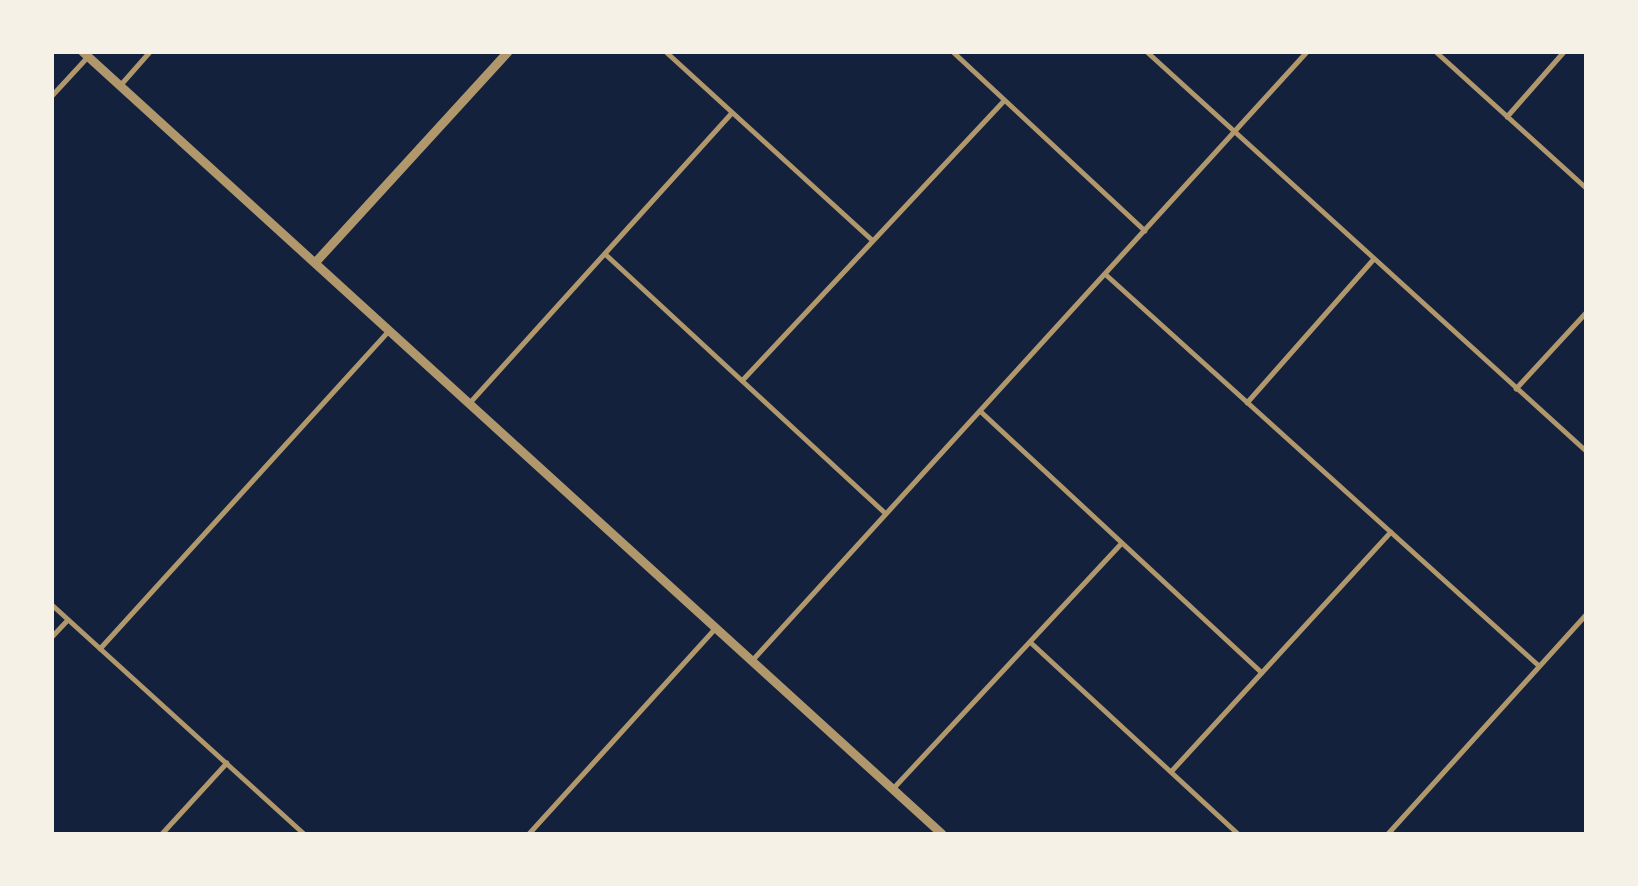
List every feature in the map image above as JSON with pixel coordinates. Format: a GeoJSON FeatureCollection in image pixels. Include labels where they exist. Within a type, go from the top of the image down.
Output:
{"type":"FeatureCollection","features":[{"type":"Feature","properties":{"kind":"street"},"geometry":{"type":"LineString","coordinates":[[120,86],[150,52]]}},
{"type":"Feature","properties":{"kind":"street"},"geometry":{"type":"LineString","coordinates":[[315,263],[508,52]]}},
{"type":"Feature","properties":{"kind":"street"},"geometry":{"type":"LineString","coordinates":[[666,52],[873,241]]}},
{"type":"Feature","properties":{"kind":"street"},"geometry":{"type":"LineString","coordinates":[[952,52],[1145,230]]}},
{"type":"Feature","properties":{"kind":"street"},"geometry":{"type":"LineString","coordinates":[[1147,52],[1586,451]]}},
{"type":"Feature","properties":{"kind":"street"},"geometry":{"type":"LineString","coordinates":[[752,661],[1307,52]]}},
{"type":"Feature","properties":{"kind":"street"},"geometry":{"type":"LineString","coordinates":[[1436,52],[1586,188]]}},
{"type":"Feature","properties":{"kind":"street"},"geometry":{"type":"LineString","coordinates":[[1507,117],[1564,52]]}},
{"type":"Feature","properties":{"kind":"street"},"geometry":{"type":"LineString","coordinates":[[52,96],[86,55],[942,834]]}},
{"type":"Feature","properties":{"kind":"street"},"geometry":{"type":"LineString","coordinates":[[742,381],[1004,101]]}},
{"type":"Feature","properties":{"kind":"street"},"geometry":{"type":"LineString","coordinates":[[469,404],[732,113]]}},
{"type":"Feature","properties":{"kind":"street"},"geometry":{"type":"LineString","coordinates":[[605,254],[886,514]]}},
{"type":"Feature","properties":{"kind":"street"},"geometry":{"type":"LineString","coordinates":[[1247,403],[1374,259]]}},
{"type":"Feature","properties":{"kind":"street"},"geometry":{"type":"LineString","coordinates":[[1105,274],[1539,666]]}},
{"type":"Feature","properties":{"kind":"street"},"geometry":{"type":"LineString","coordinates":[[1516,388],[1586,313]]}},
{"type":"Feature","properties":{"kind":"street"},"geometry":{"type":"LineString","coordinates":[[100,649],[389,331]]}},
{"type":"Feature","properties":{"kind":"street"},"geometry":{"type":"LineString","coordinates":[[980,411],[1262,673]]}},
{"type":"Feature","properties":{"kind":"street"},"geometry":{"type":"LineString","coordinates":[[1171,772],[1391,532]]}},
{"type":"Feature","properties":{"kind":"street"},"geometry":{"type":"LineString","coordinates":[[893,789],[1122,543]]}},
{"type":"Feature","properties":{"kind":"street"},"geometry":{"type":"LineString","coordinates":[[52,605],[304,834]]}},
{"type":"Feature","properties":{"kind":"street"},"geometry":{"type":"LineString","coordinates":[[1388,834],[1586,615]]}},
{"type":"Feature","properties":{"kind":"street"},"geometry":{"type":"LineString","coordinates":[[52,637],[68,620]]}},
{"type":"Feature","properties":{"kind":"street"},"geometry":{"type":"LineString","coordinates":[[529,834],[716,628]]}},
{"type":"Feature","properties":{"kind":"street"},"geometry":{"type":"LineString","coordinates":[[1030,642],[1238,834]]}},
{"type":"Feature","properties":{"kind":"street"},"geometry":{"type":"LineString","coordinates":[[162,834],[226,763]]}}]}
